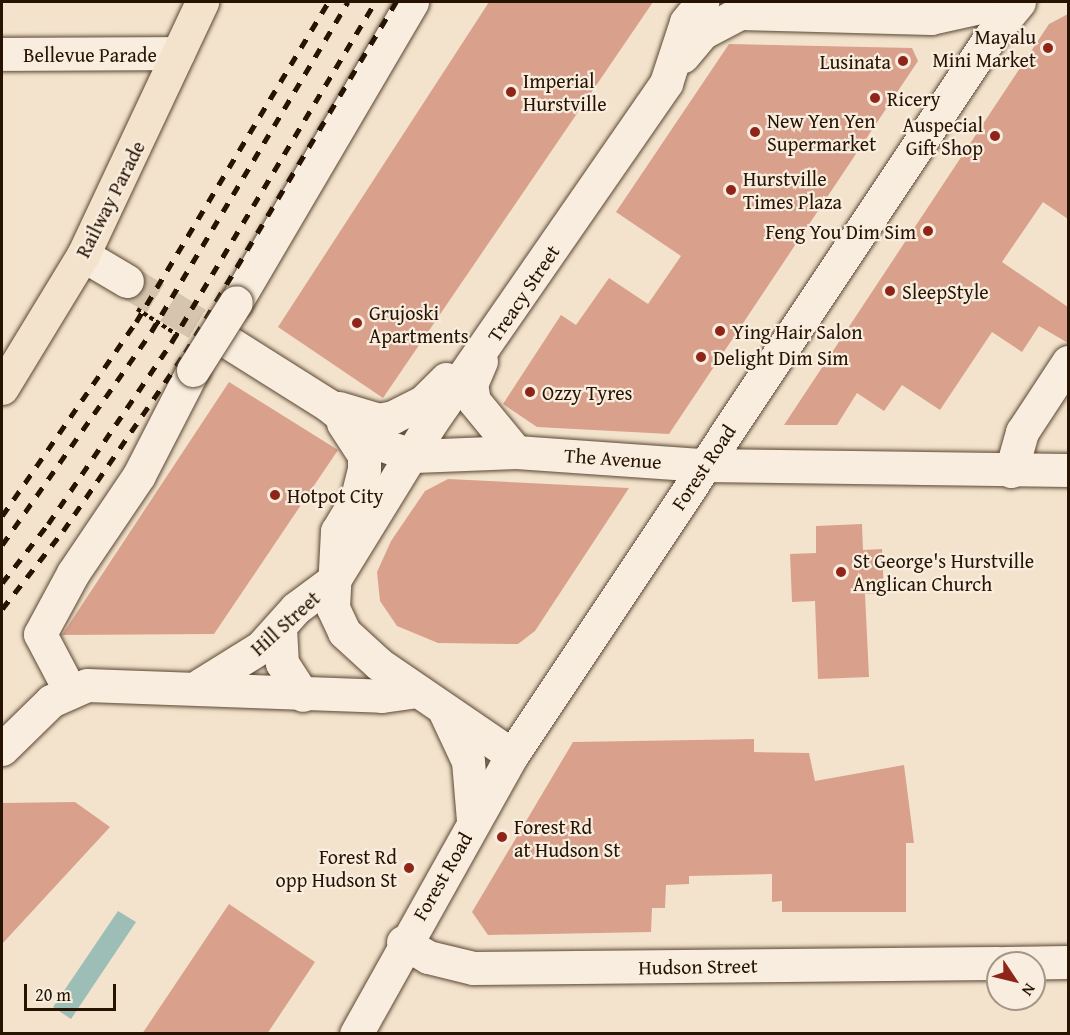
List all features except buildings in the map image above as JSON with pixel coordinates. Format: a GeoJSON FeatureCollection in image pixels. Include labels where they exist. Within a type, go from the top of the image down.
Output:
{"type":"FeatureCollection","features":[{"type":"Feature","properties":{"kind":"main road","name":"Railway Parade"},"geometry":{"type":"LineString","coordinates":[[2,388],[83,255],[202,2]]}},
{"type":"Feature","properties":{"kind":"street"},"geometry":{"type":"LineString","coordinates":[[2,749],[35,714],[69,689],[40,634],[73,573],[139,475],[190,355],[236,302],[412,2]]}},
{"type":"Feature","properties":{"kind":"street","name":"Treacy Street"},"geometry":{"type":"LineString","coordinates":[[334,580],[353,542],[414,456],[666,83],[686,22],[702,2]]}},
{"type":"Feature","properties":{"kind":"street"},"geometry":{"type":"LineString","coordinates":[[666,83],[702,33],[740,13],[932,18],[1003,2]]}},
{"type":"Feature","properties":{"kind":"street","name":"Forest Road"},"geometry":{"type":"LineString","coordinates":[[356,1034],[403,942],[512,755],[991,36],[1019,2]]}},
{"type":"Feature","properties":{"kind":"street","name":"Bellevue Parade"},"geometry":{"type":"LineString","coordinates":[[2,54],[178,54]]}},
{"type":"Feature","properties":{"kind":"street"},"geometry":{"type":"LineString","coordinates":[[83,255],[129,293]]}},
{"type":"Feature","properties":{"kind":"street","name":"The Avenue"},"geometry":{"type":"LineString","coordinates":[[228,342],[328,405],[374,442],[414,456],[516,452],[704,465],[1068,470]]}},
{"type":"Feature","properties":{"kind":"street"},"geometry":{"type":"LineString","coordinates":[[328,405],[380,420],[408,412],[488,344]]}},
{"type":"Feature","properties":{"kind":"street"},"geometry":{"type":"LineString","coordinates":[[488,344],[471,384],[474,401],[516,452]]}},
{"type":"Feature","properties":{"kind":"street"},"geometry":{"type":"LineString","coordinates":[[1011,471],[1022,432],[1068,362]]}},
{"type":"Feature","properties":{"kind":"street"},"geometry":{"type":"LineString","coordinates":[[328,405],[358,443],[364,470],[357,498],[337,531],[334,580]]}},
{"type":"Feature","properties":{"kind":"street","name":"Hill Street"},"geometry":{"type":"LineString","coordinates":[[200,686],[238,664],[334,580]]}},
{"type":"Feature","properties":{"kind":"street","name":"Hill Street"},"geometry":{"type":"LineString","coordinates":[[334,580],[333,608],[344,632],[430,699],[512,755]]}},
{"type":"Feature","properties":{"kind":"street"},"geometry":{"type":"LineString","coordinates":[[280,627],[282,663],[303,695]]}},
{"type":"Feature","properties":{"kind":"street","name":"Hill Street"},"geometry":{"type":"LineString","coordinates":[[69,689],[200,686],[303,695],[430,699]]}},
{"type":"Feature","properties":{"kind":"street"},"geometry":{"type":"LineString","coordinates":[[430,699],[468,760],[473,821]]}},
{"type":"Feature","properties":{"kind":"street","name":"Forest Road"},"geometry":{"type":"LineString","coordinates":[[342,1034],[403,942]]}},
{"type":"Feature","properties":{"kind":"street","name":"Hudson Street"},"geometry":{"type":"LineString","coordinates":[[403,942],[439,961],[473,969],[986,963]]}},
{"type":"Feature","properties":{"kind":"street"},"geometry":{"type":"LineString","coordinates":[[1046,962],[1068,962]]}},
{"type":"Feature","properties":{"kind":"path"},"geometry":{"type":"LineString","coordinates":[[129,293],[190,355]]}},
{"type":"Feature","properties":{"kind":"water"},"geometry":{"type":"Polygon","coordinates":[[[118,911],[136,922],[71,1019],[53,1007],[118,911]]]}},
{"type":"Feature","properties":{"kind":"tunnel"},"geometry":{"type":"LineString","coordinates":[[127,281],[228,342]]}},
{"type":"Feature","properties":{"kind":"railway"},"geometry":{"type":"LineString","coordinates":[[2,516],[136,322],[328,2]]}},
{"type":"Feature","properties":{"kind":"railway"},"geometry":{"type":"LineString","coordinates":[[2,545],[151,332],[348,2]]}},
{"type":"Feature","properties":{"kind":"railway"},"geometry":{"type":"LineString","coordinates":[[2,583],[48,524],[171,343],[375,2]]}},
{"type":"Feature","properties":{"kind":"railway"},"geometry":{"type":"LineString","coordinates":[[2,609],[63,531],[185,353],[396,2]]}},
{"type":"Feature","properties":{"kind":"place","name":"Mayalu Mini Market"},"geometry":{"type":"Point","coordinates":[1048,48]}},
{"type":"Feature","properties":{"kind":"place","name":"Lusinata"},"geometry":{"type":"Point","coordinates":[903,61]}},
{"type":"Feature","properties":{"kind":"place","name":"Imperial Hurstville"},"geometry":{"type":"Point","coordinates":[511,92]}},
{"type":"Feature","properties":{"kind":"place","name":"Ricery"},"geometry":{"type":"Point","coordinates":[875,98]}},
{"type":"Feature","properties":{"kind":"place","name":"New Yen Yen Supermarket"},"geometry":{"type":"Point","coordinates":[755,132]}},
{"type":"Feature","properties":{"kind":"place","name":"Auspecial Gift Shop"},"geometry":{"type":"Point","coordinates":[995,136]}},
{"type":"Feature","properties":{"kind":"place","name":"Hurstville Times Plaza"},"geometry":{"type":"Point","coordinates":[731,190]}},
{"type":"Feature","properties":{"kind":"place","name":"Feng You Dim Sim"},"geometry":{"type":"Point","coordinates":[928,231]}},
{"type":"Feature","properties":{"kind":"place","name":"SleepStyle"},"geometry":{"type":"Point","coordinates":[890,291]}},
{"type":"Feature","properties":{"kind":"place","name":"Grujoski Apartments"},"geometry":{"type":"Point","coordinates":[357,323]}},
{"type":"Feature","properties":{"kind":"place","name":"Ying Hair Salon"},"geometry":{"type":"Point","coordinates":[720,331]}},
{"type":"Feature","properties":{"kind":"place","name":"Delight Dim Sim"},"geometry":{"type":"Point","coordinates":[701,357]}},
{"type":"Feature","properties":{"kind":"place","name":"Ozzy Tyres"},"geometry":{"type":"Point","coordinates":[530,392]}},
{"type":"Feature","properties":{"kind":"place","name":"Hotpot City"},"geometry":{"type":"Point","coordinates":[275,495]}},
{"type":"Feature","properties":{"kind":"place","name":"St George's Hurstville Anglican Church"},"geometry":{"type":"Point","coordinates":[841,572]}},
{"type":"Feature","properties":{"kind":"place","name":"Forest Rd at Hudson St"},"geometry":{"type":"Point","coordinates":[502,837]}},
{"type":"Feature","properties":{"kind":"place","name":"Forest Rd opp Hudson St"},"geometry":{"type":"Point","coordinates":[409,868]}}]}
